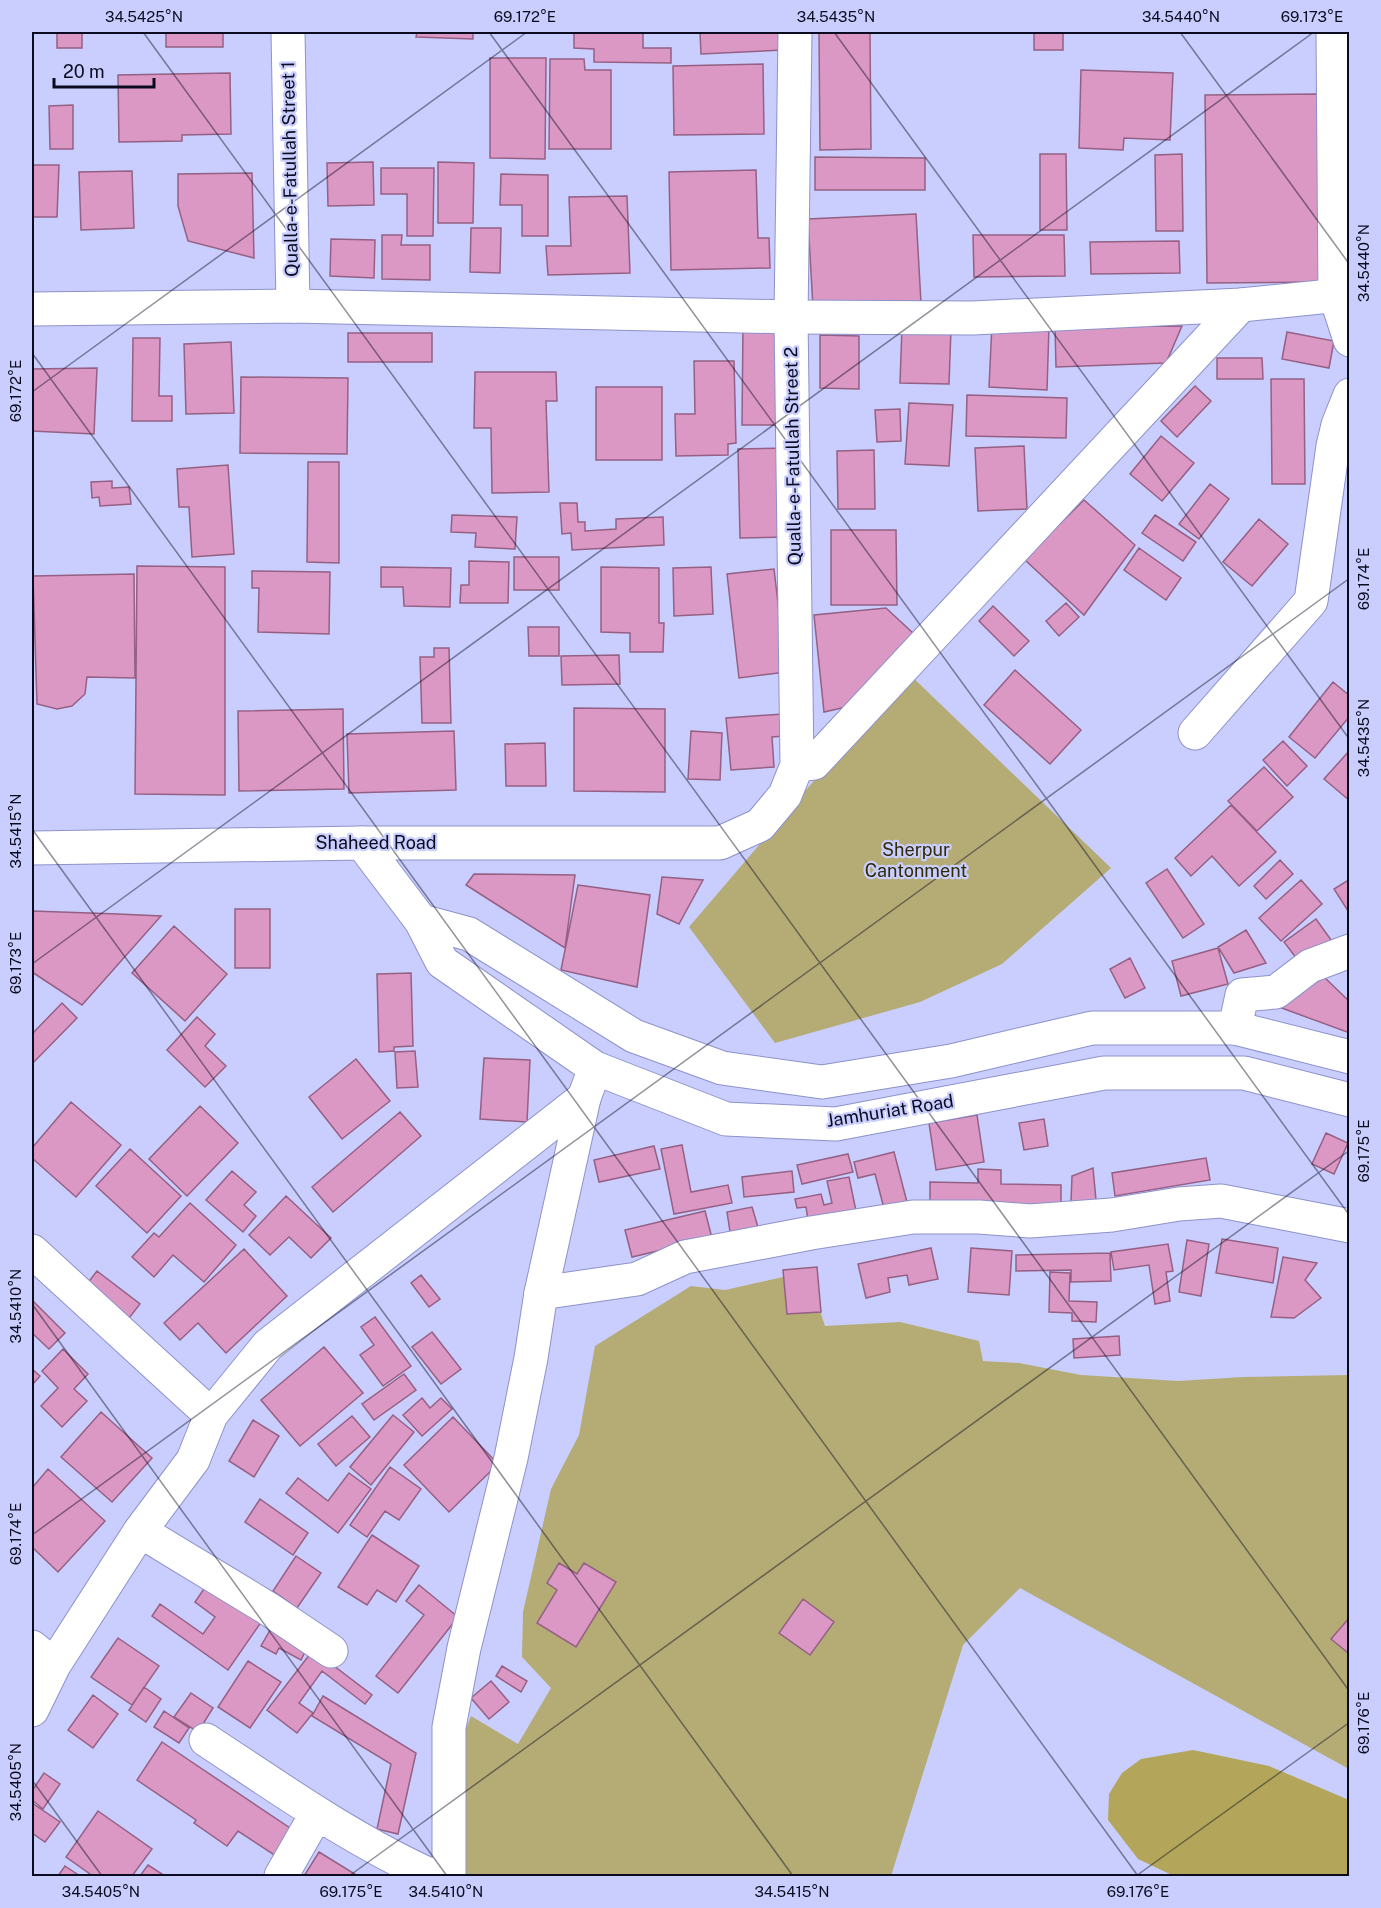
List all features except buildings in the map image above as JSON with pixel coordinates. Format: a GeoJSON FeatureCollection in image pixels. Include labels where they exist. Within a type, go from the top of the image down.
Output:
{"type":"FeatureCollection","features":[{"type":"Feature","properties":{"kind":"street","name":"Qualla-e-Fatullah Street 1"},"geometry":{"type":"LineString","coordinates":[[288,32],[293,306]]}},
{"type":"Feature","properties":{"kind":"street","name":"Qualla-e-Fatullah Street 2"},"geometry":{"type":"LineString","coordinates":[[720,843],[760,825],[785,795],[797,765],[791,317],[795,32]]}},
{"type":"Feature","properties":{"kind":"street"},"geometry":{"type":"LineString","coordinates":[[1333,32],[1342,148],[1342,294],[1350,340]]}},
{"type":"Feature","properties":{"kind":"street"},"geometry":{"type":"LineString","coordinates":[[32,309],[293,306],[791,317],[973,318],[1241,305],[1342,294]]}},
{"type":"Feature","properties":{"kind":"street"},"geometry":{"type":"LineString","coordinates":[[797,765],[814,763],[1241,305]]}},
{"type":"Feature","properties":{"kind":"street"},"geometry":{"type":"LineString","coordinates":[[1195,733],[1311,602],[1333,446],[1350,394]]}},
{"type":"Feature","properties":{"kind":"street","name":"Shaheed Road"},"geometry":{"type":"LineString","coordinates":[[32,848],[362,843],[720,843]]}},
{"type":"Feature","properties":{"kind":"street","name":"Jamhuriat Road"},"geometry":{"type":"LineString","coordinates":[[362,843],[421,921],[442,962],[595,1068],[726,1119],[836,1124],[1104,1073],[1244,1073],[1350,1100]]}},
{"type":"Feature","properties":{"kind":"street"},"geometry":{"type":"LineString","coordinates":[[421,921],[469,934],[634,1036],[722,1068],[822,1082],[951,1061],[1092,1028],[1235,1028],[1350,1057]]}},
{"type":"Feature","properties":{"kind":"street"},"geometry":{"type":"LineString","coordinates":[[1235,1028],[1242,995],[1276,992],[1310,966],[1350,951]]}},
{"type":"Feature","properties":{"kind":"street"},"geometry":{"type":"LineString","coordinates":[[449,1876],[449,1727],[464,1648],[511,1458],[541,1293],[584,1098],[595,1068]]}},
{"type":"Feature","properties":{"kind":"street"},"geometry":{"type":"LineString","coordinates":[[32,1710],[43,1656],[193,1460],[211,1415],[268,1345],[584,1098]]}},
{"type":"Feature","properties":{"kind":"street"},"geometry":{"type":"LineString","coordinates":[[541,1293],[637,1279],[685,1257],[811,1233],[913,1217],[979,1217],[1030,1221],[1112,1215],[1179,1204],[1221,1201],[1350,1226]]}},
{"type":"Feature","properties":{"kind":"street"},"geometry":{"type":"LineString","coordinates":[[32,1251],[211,1415]]}},
{"type":"Feature","properties":{"kind":"street"},"geometry":{"type":"LineString","coordinates":[[140,1531],[267,1608],[331,1651]]}},
{"type":"Feature","properties":{"kind":"street"},"geometry":{"type":"LineString","coordinates":[[206,1740],[317,1813],[395,1859],[432,1876]]}},
{"type":"Feature","properties":{"kind":"street"},"geometry":{"type":"LineString","coordinates":[[281,1876],[317,1813]]}},
{"type":"Feature","properties":{"kind":"green space","name":"Sherpur Cantonment"},"geometry":{"type":"Polygon","coordinates":[[[907,672],[1111,868],[1002,964],[920,1002],[775,1043],[689,927],[907,672]]]}},
{"type":"Feature","properties":{"kind":"green space"},"geometry":{"type":"Polygon","coordinates":[[[783,1277],[809,1278],[825,1326],[900,1322],[979,1341],[983,1361],[1019,1363],[1081,1375],[1178,1381],[1349,1375],[1349,1769],[1020,1588],[963,1645],[891,1876],[460,1876],[463,1737],[471,1716],[518,1744],[551,1688],[522,1657],[523,1612],[551,1489],[579,1435],[595,1346],[691,1286],[725,1290],[783,1277]]]}},
{"type":"Feature","properties":{"kind":"shaded area"},"geometry":{"type":"Polygon","coordinates":[[[1193,1750],[1269,1766],[1349,1800],[1349,1876],[1174,1876],[1138,1859],[1108,1820],[1109,1794],[1122,1773],[1141,1759],[1193,1750]]]}}]}
